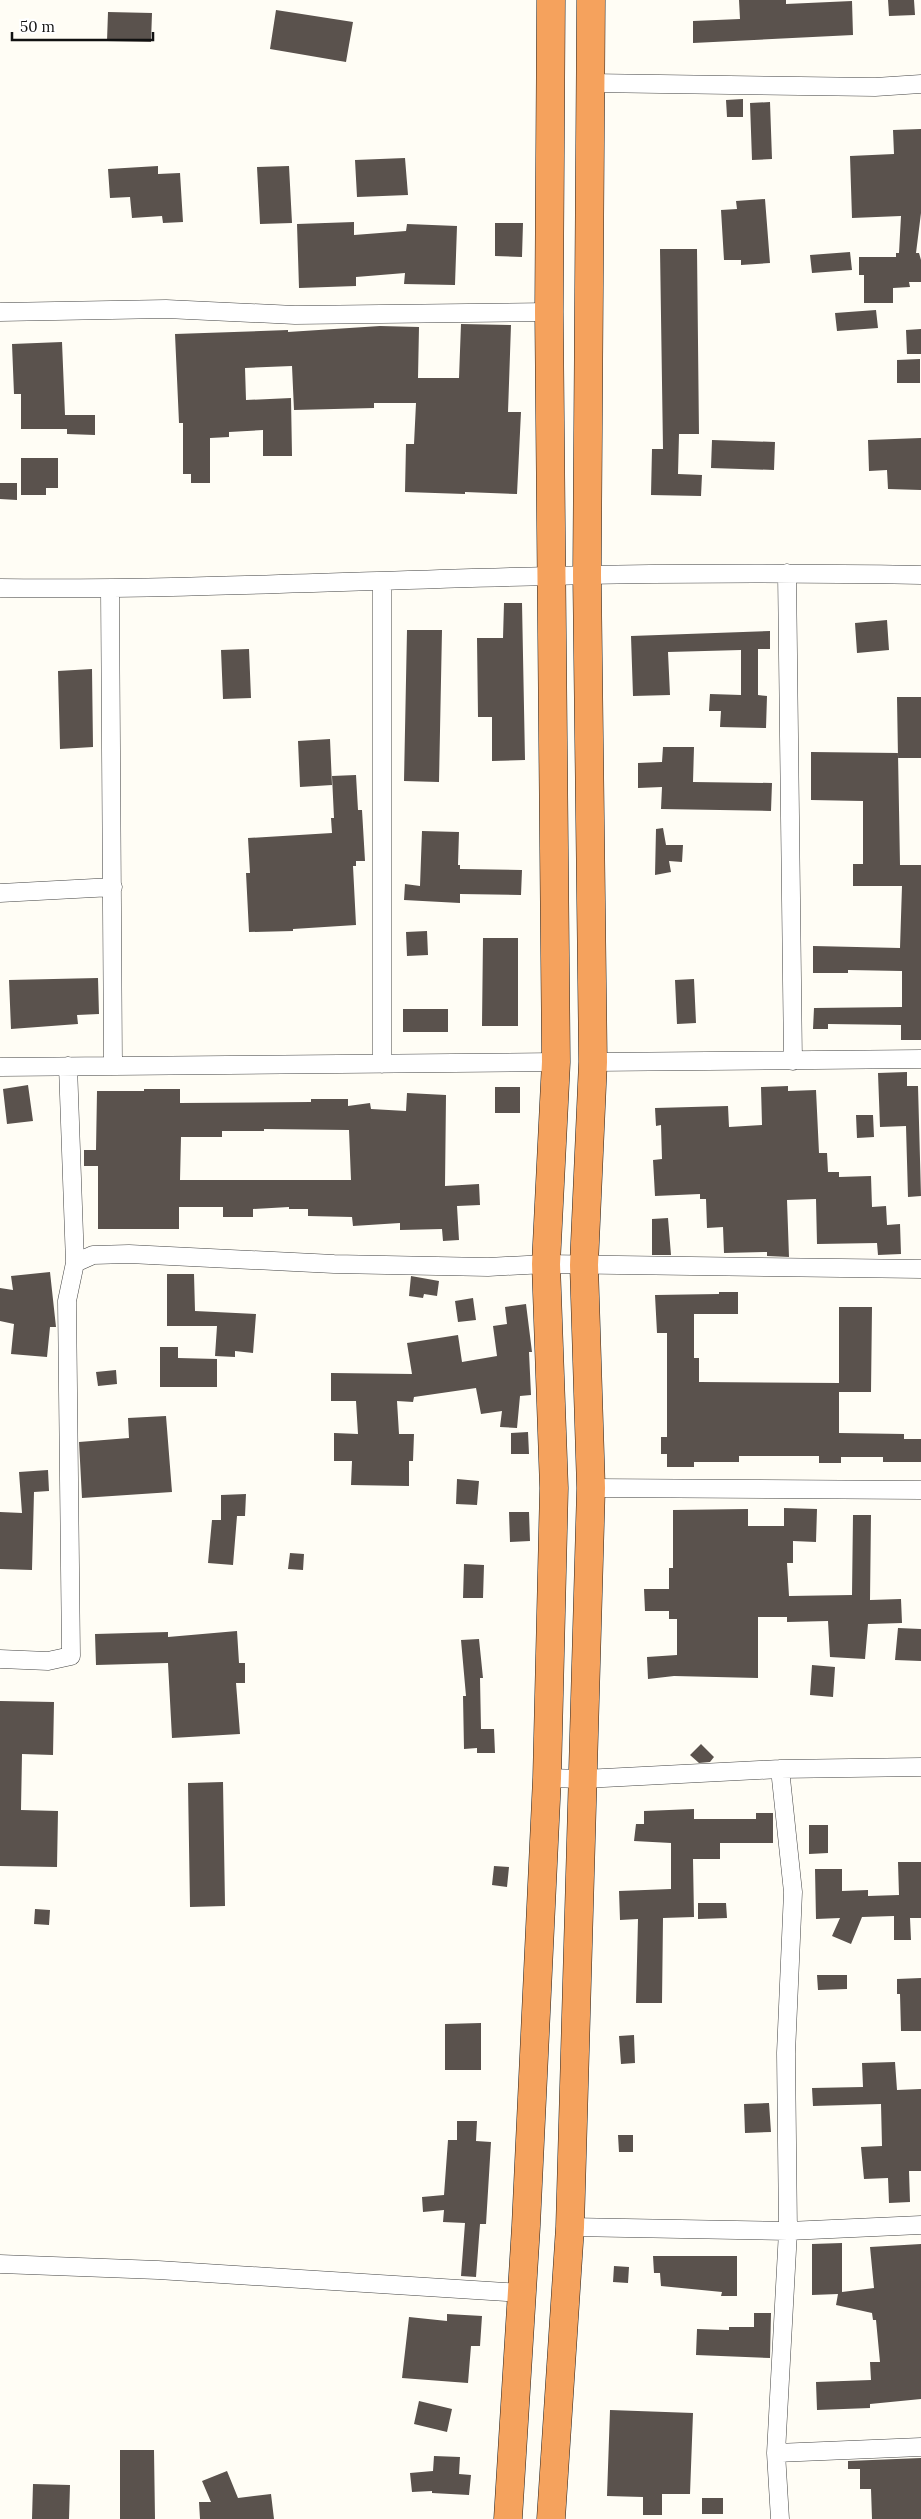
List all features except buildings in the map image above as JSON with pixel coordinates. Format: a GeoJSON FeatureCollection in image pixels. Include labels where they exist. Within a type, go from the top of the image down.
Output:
{"type":"FeatureCollection","features":[{"type":"Feature","properties":{"kind":"highway"},"geometry":{"type":"LineString","coordinates":[[508,2519],[522,2293],[547,1778],[554,1488],[546,1264],[556,1062],[550,312],[551,0]]}},
{"type":"Feature","properties":{"kind":"highway"},"geometry":{"type":"LineString","coordinates":[[551,2519],[570,2227],[591,1488],[584,1265],[593,1062],[587,575],[591,0]]}},
{"type":"Feature","properties":{"kind":"street"},"geometry":{"type":"LineString","coordinates":[[591,83],[876,87],[921,84]]}},
{"type":"Feature","properties":{"kind":"street"},"geometry":{"type":"LineString","coordinates":[[0,312],[166,309],[295,315],[550,312]]}},
{"type":"Feature","properties":{"kind":"street"},"geometry":{"type":"LineString","coordinates":[[787,573],[793,1061]]}},
{"type":"Feature","properties":{"kind":"street"},"geometry":{"type":"LineString","coordinates":[[0,588],[110,589],[587,575],[787,573],[921,575]]}},
{"type":"Feature","properties":{"kind":"street"},"geometry":{"type":"LineString","coordinates":[[382,581],[382,1064]]}},
{"type":"Feature","properties":{"kind":"street"},"geometry":{"type":"LineString","coordinates":[[110,589],[113,1066]]}},
{"type":"Feature","properties":{"kind":"street"},"geometry":{"type":"LineString","coordinates":[[0,893],[113,887]]}},
{"type":"Feature","properties":{"kind":"street"},"geometry":{"type":"LineString","coordinates":[[593,1062],[921,1059]]}},
{"type":"Feature","properties":{"kind":"street"},"geometry":{"type":"LineString","coordinates":[[0,1067],[556,1062]]}},
{"type":"Feature","properties":{"kind":"street"},"geometry":{"type":"LineString","coordinates":[[0,1659],[48,1661],[71,1656],[67,1301],[75,1263],[68,1066]]}},
{"type":"Feature","properties":{"kind":"street"},"geometry":{"type":"LineString","coordinates":[[75,1263],[92,1255],[129,1254],[344,1264],[488,1267],[546,1264],[921,1269]]}},
{"type":"Feature","properties":{"kind":"street"},"geometry":{"type":"LineString","coordinates":[[591,1488],[921,1490]]}},
{"type":"Feature","properties":{"kind":"street"},"geometry":{"type":"LineString","coordinates":[[547,1778],[584,1780],[780,1769],[921,1767]]}},
{"type":"Feature","properties":{"kind":"street"},"geometry":{"type":"LineString","coordinates":[[780,1769],[793,1892],[786,2054],[788,2231],[776,2453],[780,2519]]}},
{"type":"Feature","properties":{"kind":"street"},"geometry":{"type":"LineString","coordinates":[[570,2227],[788,2231],[921,2225]]}},
{"type":"Feature","properties":{"kind":"street"},"geometry":{"type":"LineString","coordinates":[[0,2264],[158,2270],[522,2293]]}},
{"type":"Feature","properties":{"kind":"street"},"geometry":{"type":"LineString","coordinates":[[776,2453],[921,2447]]}}]}
